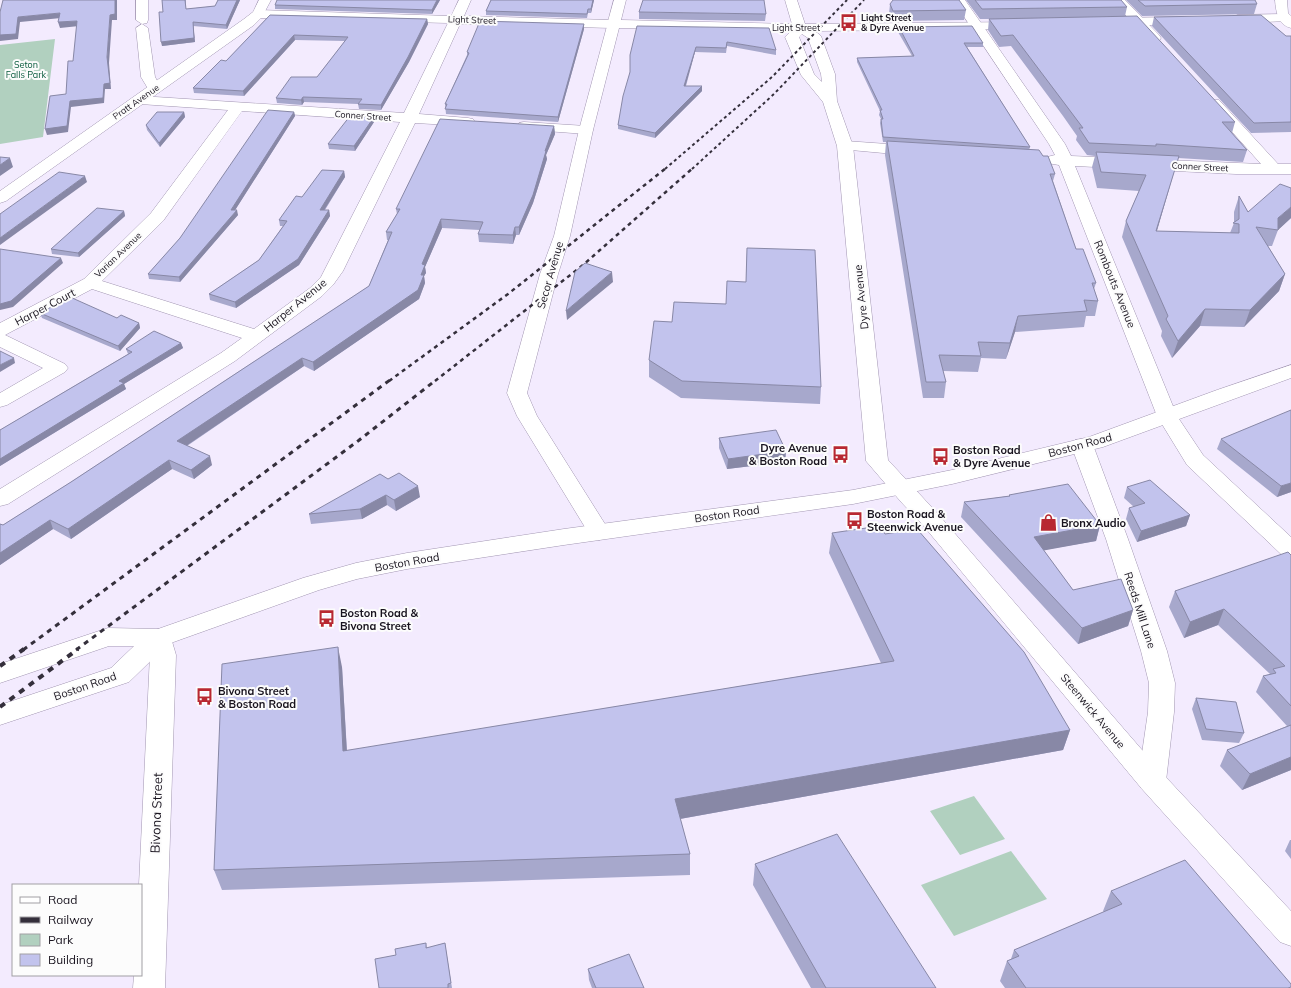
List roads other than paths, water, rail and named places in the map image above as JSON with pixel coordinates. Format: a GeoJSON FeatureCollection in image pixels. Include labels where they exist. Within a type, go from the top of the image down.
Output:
{"type":"FeatureCollection","features":[{"type":"Feature","properties":{"kind":"street"},"geometry":{"type":"LineString","coordinates":[[142,0],[142,24],[148,76],[155,89]]}},
{"type":"Feature","properties":{"kind":"street","name":"Pratt Avenue"},"geometry":{"type":"LineString","coordinates":[[0,198],[249,22],[258,14],[265,0]]}},
{"type":"Feature","properties":{"kind":"street","name":"Harper Avenue"},"geometry":{"type":"LineString","coordinates":[[0,499],[228,357],[316,292],[327,281],[334,271],[409,119],[465,0]]}},
{"type":"Feature","properties":{"kind":"street","name":"Secor Avenue"},"geometry":{"type":"LineString","coordinates":[[599,532],[527,416],[517,393],[549,274],[562,236],[612,24],[620,0]]}},
{"type":"Feature","properties":{"kind":"street"},"geometry":{"type":"LineString","coordinates":[[791,0],[800,28]]}},
{"type":"Feature","properties":{"kind":"street","name":"Rombouts Avenue"},"geometry":{"type":"LineString","coordinates":[[959,0],[1057,144],[1065,160],[1167,416],[1195,460],[1291,550]]}},
{"type":"Feature","properties":{"kind":"street"},"geometry":{"type":"LineString","coordinates":[[1118,0],[1164,50]]}},
{"type":"Feature","properties":{"kind":"street"},"geometry":{"type":"LineString","coordinates":[[1281,0],[1280,7],[1288,21]]}},
{"type":"Feature","properties":{"kind":"street","name":"Light Street"},"geometry":{"type":"LineString","coordinates":[[258,14],[800,28],[1028,25]]}},
{"type":"Feature","properties":{"kind":"street"},"geometry":{"type":"LineString","coordinates":[[1097,23],[1193,20]]}},
{"type":"Feature","properties":{"kind":"street"},"geometry":{"type":"LineString","coordinates":[[1224,20],[1288,21]]}},
{"type":"Feature","properties":{"kind":"street","name":"Dyre Avenue"},"geometry":{"type":"LineString","coordinates":[[830,101],[808,75],[792,38],[800,28],[814,36],[826,54],[830,101],[845,146],[877,461],[900,486]]}},
{"type":"Feature","properties":{"kind":"street"},"geometry":{"type":"LineString","coordinates":[[842,38],[853,28]]}},
{"type":"Feature","properties":{"kind":"street"},"geometry":{"type":"LineString","coordinates":[[1206,95],[1274,169]]}},
{"type":"Feature","properties":{"kind":"street","name":"Conner Street"},"geometry":{"type":"LineString","coordinates":[[140,100],[478,123]]}},
{"type":"Feature","properties":{"kind":"street","name":"Varian Avenue"},"geometry":{"type":"LineString","coordinates":[[238,107],[157,217],[90,283],[256,336]]}},
{"type":"Feature","properties":{"kind":"street"},"geometry":{"type":"LineString","coordinates":[[509,125],[586,130]]}},
{"type":"Feature","properties":{"kind":"street"},"geometry":{"type":"LineString","coordinates":[[845,146],[934,152]]}},
{"type":"Feature","properties":{"kind":"street","name":"Conner Street"},"geometry":{"type":"LineString","coordinates":[[1034,158],[1236,169],[1291,169]]}},
{"type":"Feature","properties":{"kind":"street","name":"Harper Court"},"geometry":{"type":"LineString","coordinates":[[0,331],[90,283]]}},
{"type":"Feature","properties":{"kind":"street"},"geometry":{"type":"LineString","coordinates":[[0,340],[58,368],[0,401]]}},
{"type":"Feature","properties":{"kind":"street","name":"Boston Road"},"geometry":{"type":"LineString","coordinates":[[0,674],[108,637],[159,638],[311,584],[356,571],[407,561],[599,532],[853,497],[900,486],[952,477],[1082,445],[1124,432],[1224,394],[1291,371]]}},
{"type":"Feature","properties":{"kind":"street","name":"Reeds Mill Lane"},"geometry":{"type":"LineString","coordinates":[[1082,445],[1112,526],[1149,636],[1162,683],[1161,712],[1152,781]]}},
{"type":"Feature","properties":{"kind":"street","name":"Steenwick Avenue"},"geometry":{"type":"LineString","coordinates":[[900,486],[914,506],[930,519],[1152,781],[1291,932]]}},
{"type":"Feature","properties":{"kind":"street","name":"Boston Road"},"geometry":{"type":"LineString","coordinates":[[0,715],[120,675],[159,638]]}},
{"type":"Feature","properties":{"kind":"street","name":"Bivona Street"},"geometry":{"type":"LineString","coordinates":[[149,988],[163,655],[159,638]]}},
{"type":"Feature","properties":{"kind":"railway"},"geometry":{"type":"LineString","coordinates":[[665,169],[772,77],[847,0]]}},
{"type":"Feature","properties":{"kind":"railway"},"geometry":{"type":"LineString","coordinates":[[692,169],[774,94],[864,0]]}},
{"type":"Feature","properties":{"kind":"railway"},"geometry":{"type":"LineString","coordinates":[[389,381],[508,294],[666,168]]}},
{"type":"Feature","properties":{"kind":"railway"},"geometry":{"type":"LineString","coordinates":[[435,381],[583,265],[693,168]]}},
{"type":"Feature","properties":{"kind":"railway"},"geometry":{"type":"LineString","coordinates":[[23,650],[390,380]]}},
{"type":"Feature","properties":{"kind":"railway"},"geometry":{"type":"LineString","coordinates":[[76,650],[358,441],[436,380]]}},
{"type":"Feature","properties":{"kind":"railway"},"geometry":{"type":"LineString","coordinates":[[0,666],[24,649]]}},
{"type":"Feature","properties":{"kind":"railway"},"geometry":{"type":"LineString","coordinates":[[0,707],[78,649]]}},
{"type":"Feature","properties":{"kind":"place","name":"Light Street & Dyre Avenue"},"geometry":{"type":"Point","coordinates":[848,23]}},
{"type":"Feature","properties":{"kind":"place","name":"Dyre Avenue & Boston Road"},"geometry":{"type":"Point","coordinates":[840,454]}},
{"type":"Feature","properties":{"kind":"place","name":"Boston Road & Dyre Avenue"},"geometry":{"type":"Point","coordinates":[940,456]}},
{"type":"Feature","properties":{"kind":"place","name":"Boston Road & Steenwick Avenue"},"geometry":{"type":"Point","coordinates":[854,520]}},
{"type":"Feature","properties":{"kind":"place","name":"Bronx Audio"},"geometry":{"type":"Point","coordinates":[1048,523]}},
{"type":"Feature","properties":{"kind":"place","name":"Boston Road & Bivona Street"},"geometry":{"type":"Point","coordinates":[327,619]}},
{"type":"Feature","properties":{"kind":"place","name":"Bivona Street & Boston Road"},"geometry":{"type":"Point","coordinates":[205,697]}},
{"type":"Feature","properties":{"kind":"park label","name":"Seton Falls Park"},"geometry":{"type":"Point","coordinates":[26,70]}}]}
